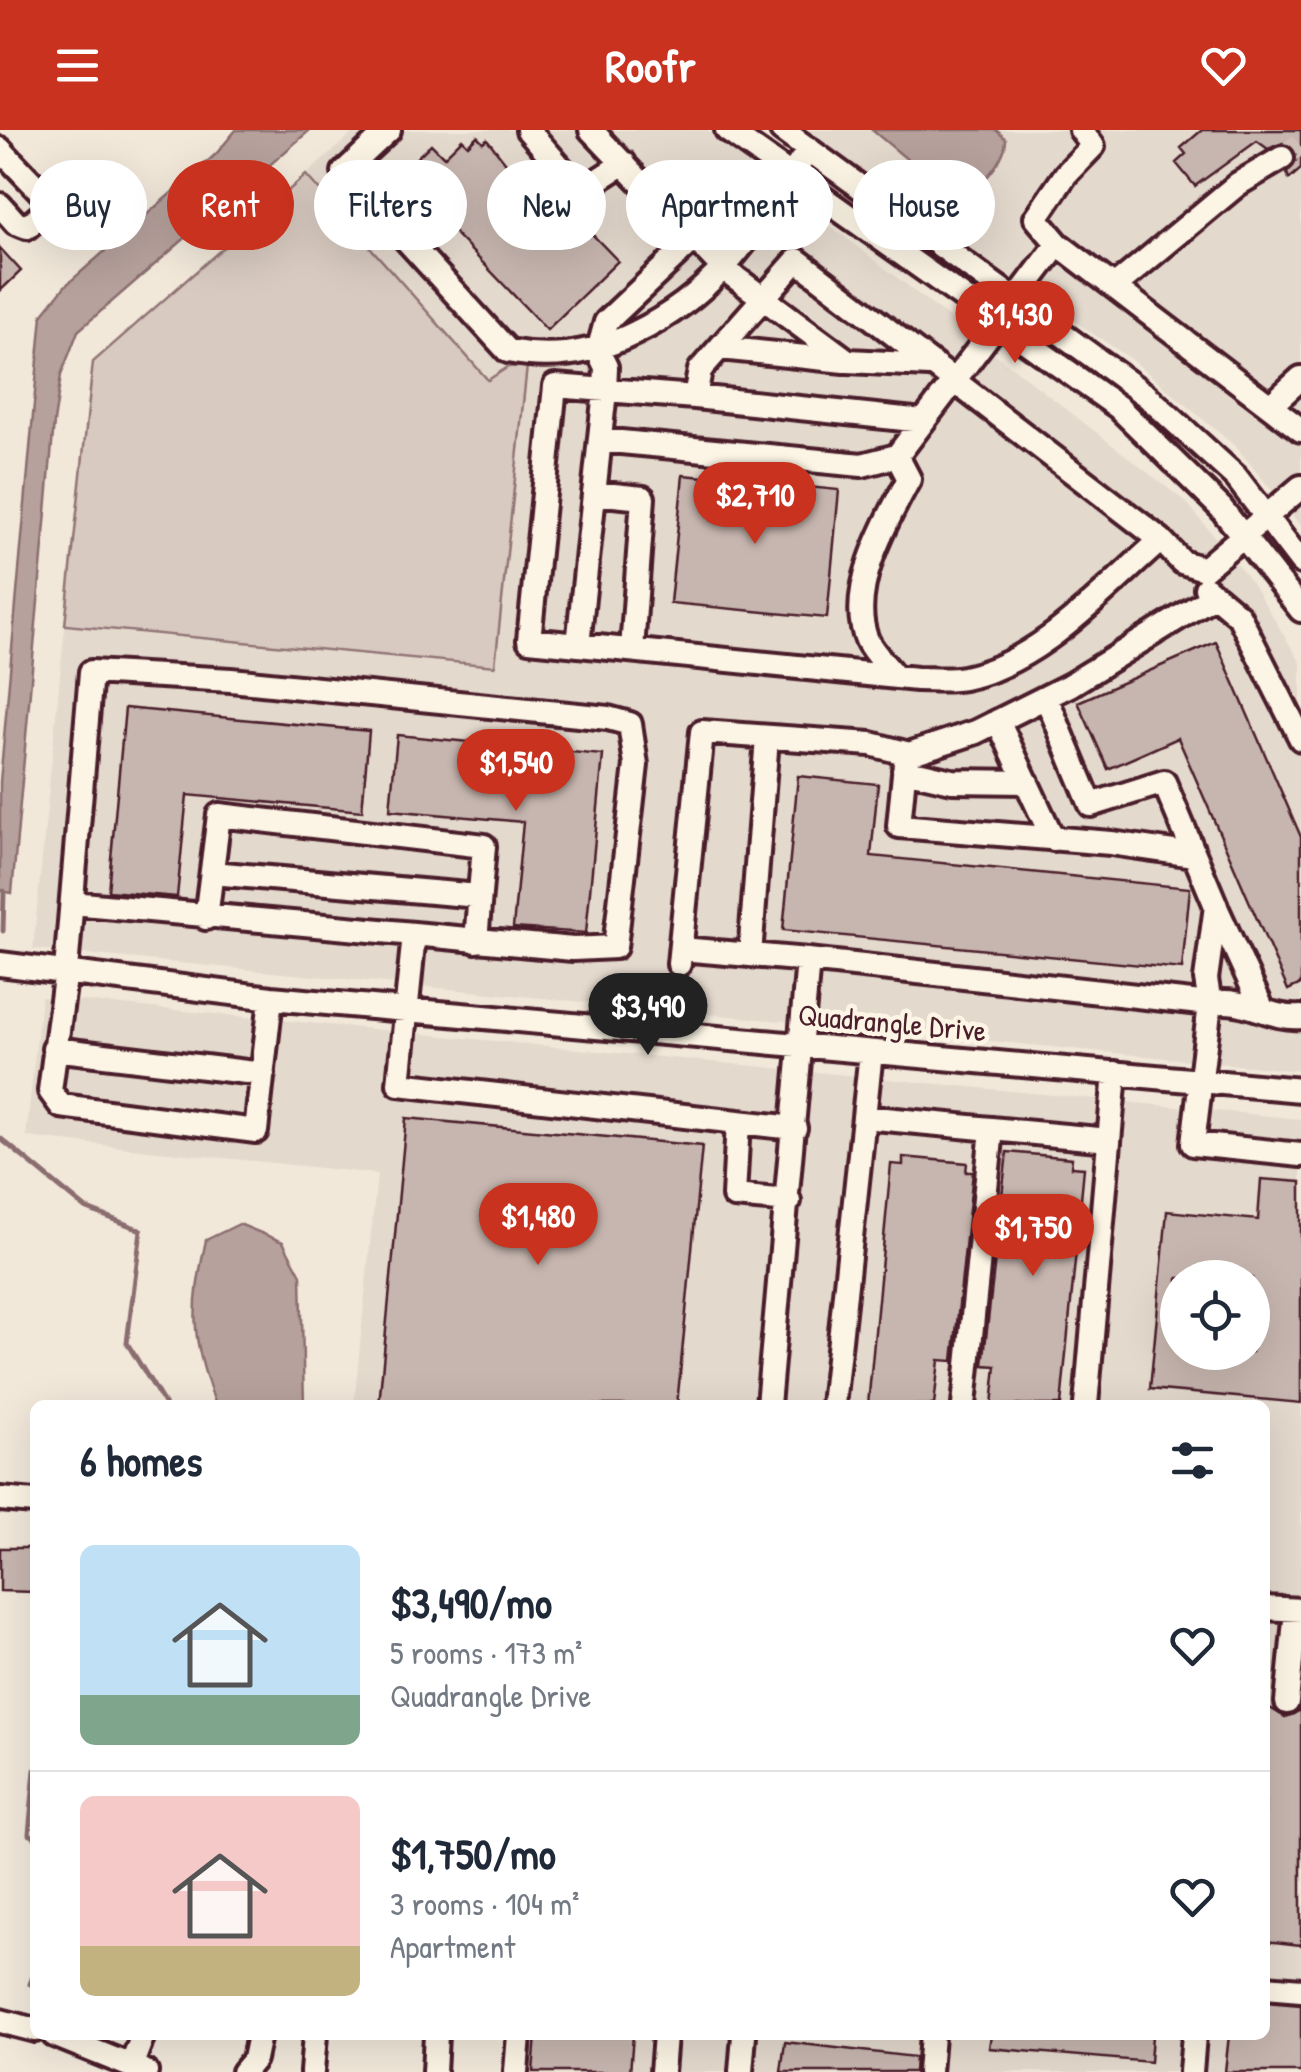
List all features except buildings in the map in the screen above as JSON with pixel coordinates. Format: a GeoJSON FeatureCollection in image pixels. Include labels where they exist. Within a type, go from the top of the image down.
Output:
{"type":"FeatureCollection","features":[{"type":"Feature","properties":{"kind":"street"},"geometry":{"type":"LineString","coordinates":[[389,130],[344,172],[508,351],[531,356],[598,351],[675,313],[724,269],[738,250]]}},
{"type":"Feature","properties":{"kind":"street"},"geometry":{"type":"LineString","coordinates":[[528,130],[581,191],[624,163],[591,130]]}},
{"type":"Feature","properties":{"kind":"street"},"geometry":{"type":"LineString","coordinates":[[728,130],[770,160]]}},
{"type":"Feature","properties":{"kind":"street"},"geometry":{"type":"LineString","coordinates":[[782,130],[1147,396],[1236,477],[1301,562]]}},
{"type":"Feature","properties":{"kind":"street"},"geometry":{"type":"LineString","coordinates":[[1113,130],[1087,138],[1036,218],[1058,244],[1301,430]]}},
{"type":"Feature","properties":{"kind":"street"},"geometry":{"type":"LineString","coordinates":[[0,149],[46,197],[47,210],[27,227],[16,223],[0,205]]}},
{"type":"Feature","properties":{"kind":"street"},"geometry":{"type":"LineString","coordinates":[[802,160],[809,150]]}},
{"type":"Feature","properties":{"kind":"street"},"geometry":{"type":"LineString","coordinates":[[1114,287],[1238,184],[1282,158]]}},
{"type":"Feature","properties":{"kind":"street"},"geometry":{"type":"LineString","coordinates":[[833,205],[1118,407],[1244,536],[1301,610]]}},
{"type":"Feature","properties":{"kind":"street"},"geometry":{"type":"LineString","coordinates":[[600,440],[862,465],[898,456],[1058,244]]}},
{"type":"Feature","properties":{"kind":"street"},"geometry":{"type":"LineString","coordinates":[[578,645],[605,391],[606,367],[598,351],[606,322],[682,250]]}},
{"type":"Feature","properties":{"kind":"street"},"geometry":{"type":"LineString","coordinates":[[706,250],[724,269],[848,361]]}},
{"type":"Feature","properties":{"kind":"street"},"geometry":{"type":"LineString","coordinates":[[695,398],[700,370],[797,260],[1161,540],[1182,562],[1204,569]]}},
{"type":"Feature","properties":{"kind":"street"},"geometry":{"type":"LineString","coordinates":[[720,348],[929,365]]}},
{"type":"Feature","properties":{"kind":"street"},"geometry":{"type":"LineString","coordinates":[[1270,406],[1301,378]]}},
{"type":"Feature","properties":{"kind":"street"},"geometry":{"type":"LineString","coordinates":[[923,422],[554,386],[529,640],[895,677],[963,678],[1007,663],[1043,641],[1161,540]]}},
{"type":"Feature","properties":{"kind":"street"},"geometry":{"type":"LineString","coordinates":[[895,677],[867,641],[862,623],[872,550],[910,479],[898,456]]}},
{"type":"Feature","properties":{"kind":"street"},"geometry":{"type":"LineString","coordinates":[[1204,569],[1301,487]]}},
{"type":"Feature","properties":{"kind":"street"},"geometry":{"type":"LineString","coordinates":[[594,493],[643,498],[632,650]]}},
{"type":"Feature","properties":{"kind":"street"},"geometry":{"type":"LineString","coordinates":[[1204,569],[1206,589],[1239,616],[1301,740]]}},
{"type":"Feature","properties":{"kind":"street"},"geometry":{"type":"LineString","coordinates":[[905,762],[1046,697],[1214,596]]}},
{"type":"Feature","properties":{"kind":"street"},"geometry":{"type":"LineString","coordinates":[[72,904],[573,950],[615,947],[636,765],[630,724],[608,718],[231,680],[91,672],[66,970],[50,1091],[61,1106],[124,1118],[256,1131],[271,998]]}},
{"type":"Feature","properties":{"kind":"street"},"geometry":{"type":"LineString","coordinates":[[1046,697],[1091,806],[1082,841]]}},
{"type":"Feature","properties":{"kind":"street"},"geometry":{"type":"LineString","coordinates":[[998,721],[1053,839]]}},
{"type":"Feature","properties":{"kind":"street"},"geometry":{"type":"LineString","coordinates":[[1027,782],[952,781],[870,744],[702,732],[680,956],[750,955],[1210,1004],[1228,999],[1290,1018],[1301,1017]]}},
{"type":"Feature","properties":{"kind":"street"},"geometry":{"type":"LineString","coordinates":[[750,955],[767,738]]}},
{"type":"Feature","properties":{"kind":"street"},"geometry":{"type":"LineString","coordinates":[[905,762],[900,826],[1194,855]]}},
{"type":"Feature","properties":{"kind":"street"},"geometry":{"type":"LineString","coordinates":[[1091,806],[1164,782],[1262,1008]]}},
{"type":"Feature","properties":{"kind":"street"},"geometry":{"type":"LineString","coordinates":[[206,918],[220,815],[484,846],[476,941]]}},
{"type":"Feature","properties":{"kind":"street"},"geometry":{"type":"LineString","coordinates":[[212,873],[480,896]]}},
{"type":"Feature","properties":{"kind":"street"},"geometry":{"type":"LineString","coordinates":[[1216,906],[1206,979],[1210,1004],[1193,1144],[1301,1155]]}},
{"type":"Feature","properties":{"kind":"street"},"geometry":{"type":"LineString","coordinates":[[414,934],[399,1084],[796,1128]]}},
{"type":"Feature","properties":{"kind":"street"},"geometry":{"type":"LineString","coordinates":[[769,1400],[796,1128],[808,960]]}},
{"type":"Feature","properties":{"kind":"street","name":"Quadrangle Drive"},"geometry":{"type":"LineString","coordinates":[[0,964],[271,998],[1301,1090]]}},
{"type":"Feature","properties":{"kind":"street"},"geometry":{"type":"LineString","coordinates":[[54,1050],[262,1074]]}},
{"type":"Feature","properties":{"kind":"street"},"geometry":{"type":"LineString","coordinates":[[835,1400],[872,1052]]}},
{"type":"Feature","properties":{"kind":"street"},"geometry":{"type":"LineString","coordinates":[[1086,1400],[1115,1074]]}},
{"type":"Feature","properties":{"kind":"street"},"geometry":{"type":"LineString","coordinates":[[864,1117],[1109,1140]]}},
{"type":"Feature","properties":{"kind":"street"},"geometry":{"type":"LineString","coordinates":[[738,1122],[734,1196],[789,1202]]}},
{"type":"Feature","properties":{"kind":"street"},"geometry":{"type":"LineString","coordinates":[[965,1400],[992,1129]]}},
{"type":"Feature","properties":{"kind":"street"},"geometry":{"type":"LineString","coordinates":[[0,1498],[30,1501]]}},
{"type":"Feature","properties":{"kind":"street"},"geometry":{"type":"LineString","coordinates":[[1270,1608],[1298,1610],[1287,1702]]}},
{"type":"Feature","properties":{"kind":"street"},"geometry":{"type":"LineString","coordinates":[[1270,1988],[1301,1990]]}},
{"type":"Feature","properties":{"kind":"street"},"geometry":{"type":"LineString","coordinates":[[0,2021],[30,2029]]}},
{"type":"Feature","properties":{"kind":"street"},"geometry":{"type":"LineString","coordinates":[[67,2040],[139,2068],[142,2040]]}},
{"type":"Feature","properties":{"kind":"street"},"geometry":{"type":"LineString","coordinates":[[244,2072],[254,2059],[259,2040]]}},
{"type":"Feature","properties":{"kind":"street"},"geometry":{"type":"LineString","coordinates":[[312,2072],[314,2040]]}},
{"type":"Feature","properties":{"kind":"street"},"geometry":{"type":"LineString","coordinates":[[434,2072],[436,2040]]}},
{"type":"Feature","properties":{"kind":"street"},"geometry":{"type":"LineString","coordinates":[[516,2072],[519,2040]]}},
{"type":"Feature","properties":{"kind":"street"},"geometry":{"type":"LineString","coordinates":[[662,2072],[665,2040]]}},
{"type":"Feature","properties":{"kind":"street"},"geometry":{"type":"LineString","coordinates":[[740,2072],[743,2040]]}},
{"type":"Feature","properties":{"kind":"street"},"geometry":{"type":"LineString","coordinates":[[929,2072],[932,2040]]}},
{"type":"Feature","properties":{"kind":"street"},"geometry":{"type":"LineString","coordinates":[[1191,2072],[1194,2040]]}},
{"type":"Feature","properties":{"kind":"shaded area"},"geometry":{"type":"Polygon","coordinates":[[[236,130],[310,130],[275,160],[209,160],[236,130]]]}},
{"type":"Feature","properties":{"kind":"shaded area"},"geometry":{"type":"Polygon","coordinates":[[[356,130],[707,130],[746,160],[626,160],[626,250],[833,250],[833,228],[853,243],[853,250],[861,250],[1187,503],[1252,583],[1301,663],[1301,1071],[33,949],[65,625],[495,666],[489,380],[373,250],[467,250],[467,160],[323,160],[356,130]]]}},
{"type":"Feature","properties":{"kind":"shaded area"},"geometry":{"type":"Polygon","coordinates":[[[807,130],[1301,130],[1301,526],[1236,447],[1131,359],[969,250],[995,250],[995,160],[853,160],[853,164],[807,130]]]}},
{"type":"Feature","properties":{"kind":"shaded area"},"geometry":{"type":"Polygon","coordinates":[[[872,130],[996,130],[1006,139],[995,166],[995,160],[908,160],[872,130]]]}},
{"type":"Feature","properties":{"kind":"shaded area"},"geometry":{"type":"Polygon","coordinates":[[[314,168],[314,184],[306,175],[314,168]]]}},
{"type":"Feature","properties":{"kind":"shaded area"},"geometry":{"type":"Polygon","coordinates":[[[306,175],[314,184],[314,250],[373,250],[488,380],[508,367],[527,366],[495,666],[65,625],[93,362],[221,250],[294,250],[294,186],[306,175]]]}},
{"type":"Feature","properties":{"kind":"shaded area"},"geometry":{"type":"Polygon","coordinates":[[[167,197],[167,250],[171,250],[78,331],[61,375],[12,893],[0,891],[0,782],[42,315],[65,286],[106,250],[147,250],[147,214],[167,197]]]}},
{"type":"Feature","properties":{"kind":"shaded area"},"geometry":{"type":"Polygon","coordinates":[[[41,997],[1301,1119],[1301,2072],[506,2072],[509,2040],[1270,2040],[1270,1400],[354,1400],[377,1174],[26,1137],[41,997]]]}},
{"type":"Feature","properties":{"kind":"shaded area"},"geometry":{"type":"Polygon","coordinates":[[[239,1224],[283,1242],[301,1275],[304,1400],[214,1400],[201,1360],[196,1323],[206,1240],[239,1224]]]}},
{"type":"Feature","properties":{"kind":"waterway"},"geometry":{"type":"LineString","coordinates":[[3,931],[4,891]]}},
{"type":"Feature","properties":{"kind":"waterway"},"geometry":{"type":"LineString","coordinates":[[0,1138],[85,1208],[141,1230],[127,1343],[162,1400]]}},
{"type":"Feature","properties":{"kind":"waterway"},"geometry":{"type":"LineString","coordinates":[[30,1823],[30,1834]]}},
{"type":"Feature","properties":{"kind":"tunnel"},"geometry":{"type":"LineString","coordinates":[[1282,158],[1301,143]]}}]}
